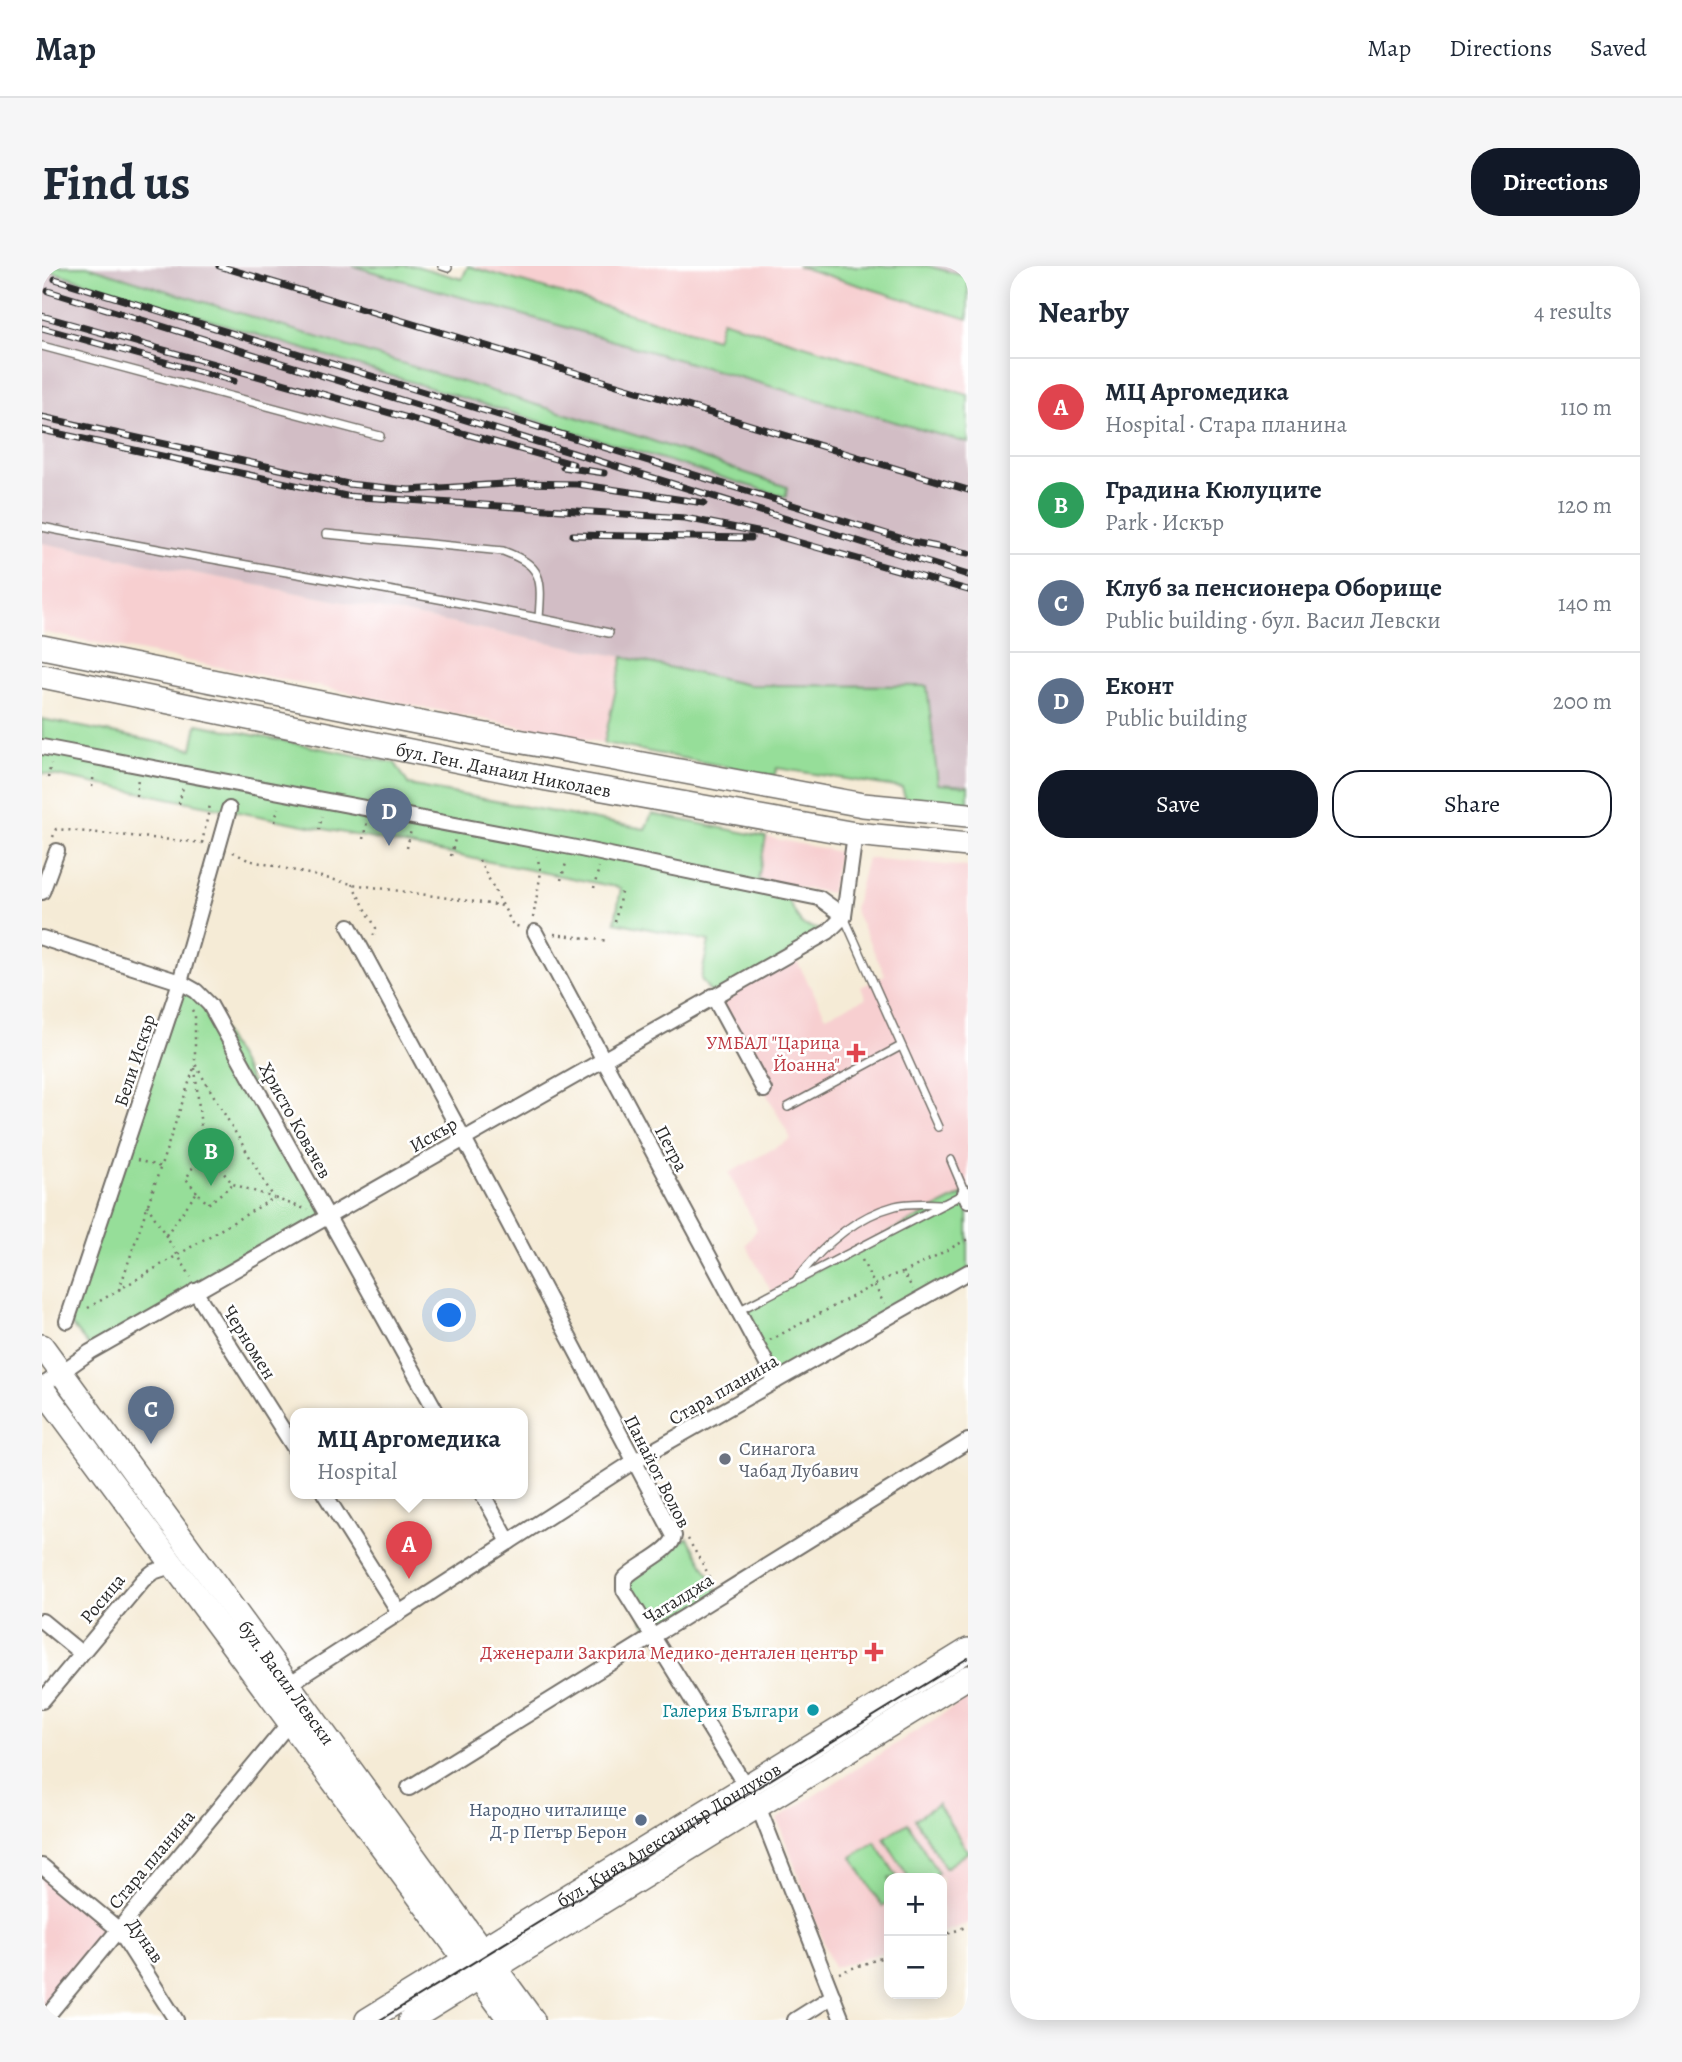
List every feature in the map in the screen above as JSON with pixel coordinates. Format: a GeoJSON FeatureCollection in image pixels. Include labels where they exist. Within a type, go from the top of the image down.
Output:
{"type":"FeatureCollection","features":[{"type":"Feature","properties":{"kind":"main road","name":"бул. Ген. Данаил Николаев"},"geometry":{"type":"LineString","coordinates":[[42,647],[421,723],[863,805],[968,816]]}},
{"type":"Feature","properties":{"kind":"main road","name":"бул. Ген. Данаил Николаев"},"geometry":{"type":"LineString","coordinates":[[42,677],[547,779],[855,834],[968,845]]}},
{"type":"Feature","properties":{"kind":"main road","name":"бул. Васил Левски"},"geometry":{"type":"LineString","coordinates":[[42,1346],[289,1684],[481,1963],[510,2020]]}},
{"type":"Feature","properties":{"kind":"main road","name":"бул. Васил Левски"},"geometry":{"type":"LineString","coordinates":[[42,1387],[289,1723],[481,1963],[533,2020]]}},
{"type":"Feature","properties":{"kind":"main road","name":"бул. Княз Александър Дондуков"},"geometry":{"type":"LineString","coordinates":[[367,2020],[481,1963],[752,1796],[968,1650]]}},
{"type":"Feature","properties":{"kind":"main road","name":"бул. Княз Александър Дондуков"},"geometry":{"type":"LineString","coordinates":[[752,1796],[968,1677]]}},
{"type":"Feature","properties":{"kind":"main road","name":"бул. Княз Александър Дондуков"},"geometry":{"type":"LineString","coordinates":[[410,2020],[481,1963]]}},
{"type":"Feature","properties":{"kind":"street"},"geometry":{"type":"LineString","coordinates":[[42,747],[602,853],[819,898],[844,916],[855,834]]}},
{"type":"Feature","properties":{"kind":"street","name":"Бели Искър"},"geometry":{"type":"LineString","coordinates":[[67,1321],[180,982],[229,809]]}},
{"type":"Feature","properties":{"kind":"street"},"geometry":{"type":"LineString","coordinates":[[42,892],[55,846]]}},
{"type":"Feature","properties":{"kind":"street","name":"Искър"},"geometry":{"type":"LineString","coordinates":[[42,1387],[94,1349],[828,932],[844,916]]}},
{"type":"Feature","properties":{"kind":"street","name":"Панайот Волов"},"geometry":{"type":"LineString","coordinates":[[348,926],[674,1536],[669,1548],[634,1568],[624,1578],[624,1590],[752,1796],[842,2020]]}},
{"type":"Feature","properties":{"kind":"street","name":"Петра"},"geometry":{"type":"LineString","coordinates":[[535,932],[776,1381]]}},
{"type":"Feature","properties":{"kind":"street","name":"Христо Ковачев"},"geometry":{"type":"LineString","coordinates":[[42,938],[180,982],[196,991],[210,1004],[434,1408]]}},
{"type":"Feature","properties":{"kind":"street"},"geometry":{"type":"LineString","coordinates":[[713,996],[764,1090]]}},
{"type":"Feature","properties":{"kind":"street","name":"Стара планина"},"geometry":{"type":"LineString","coordinates":[[289,1684],[633,1462],[968,1272]]}},
{"type":"Feature","properties":{"kind":"street","name":"Черномен"},"geometry":{"type":"LineString","coordinates":[[195,1291],[290,1440]]}},
{"type":"Feature","properties":{"kind":"street","name":"Чаталджа"},"geometry":{"type":"LineString","coordinates":[[409,1788],[968,1441]]}},
{"type":"Feature","properties":{"kind":"street"},"geometry":{"type":"LineString","coordinates":[[328,1499],[399,1612]]}},
{"type":"Feature","properties":{"kind":"street"},"geometry":{"type":"LineString","coordinates":[[485,1499],[509,1542]]}},
{"type":"Feature","properties":{"kind":"street","name":"Росица"},"geometry":{"type":"LineString","coordinates":[[42,1701],[143,1580],[153,1572],[174,1565]]}},
{"type":"Feature","properties":{"kind":"street"},"geometry":{"type":"LineString","coordinates":[[42,1621],[81,1653]]}},
{"type":"Feature","properties":{"kind":"street","name":"Стара планина"},"geometry":{"type":"LineString","coordinates":[[44,2020],[289,1723]]}},
{"type":"Feature","properties":{"kind":"street","name":"Дунав"},"geometry":{"type":"LineString","coordinates":[[42,1866],[118,1929],[176,2020]]}},
{"type":"Feature","properties":{"kind":"street"},"geometry":{"type":"LineString","coordinates":[[795,2020],[833,1996]]}},
{"type":"Feature","properties":{"kind":"lane"},"geometry":{"type":"LineString","coordinates":[[42,346],[380,436]]}},
{"type":"Feature","properties":{"kind":"lane"},"geometry":{"type":"LineString","coordinates":[[42,527],[609,633]]}},
{"type":"Feature","properties":{"kind":"lane"},"geometry":{"type":"LineString","coordinates":[[326,534],[503,551],[524,559],[536,572],[541,589],[539,618]]}},
{"type":"Feature","properties":{"kind":"lane"},"geometry":{"type":"LineString","coordinates":[[844,916],[938,1128]]}},
{"type":"Feature","properties":{"kind":"lane"},"geometry":{"type":"LineString","coordinates":[[788,1107],[901,1046]]}},
{"type":"Feature","properties":{"kind":"lane"},"geometry":{"type":"LineString","coordinates":[[738,1311],[945,1204],[966,1197],[951,1160]]}},
{"type":"Feature","properties":{"kind":"lane"},"geometry":{"type":"LineString","coordinates":[[795,1281],[817,1252],[838,1233],[871,1216],[896,1205],[945,1204]]}},
{"type":"Feature","properties":{"kind":"path"},"geometry":{"type":"LineString","coordinates":[[202,843],[210,806]]}},
{"type":"Feature","properties":{"kind":"path"},"geometry":{"type":"LineString","coordinates":[[55,846],[56,829],[219,844],[248,860],[352,884],[503,906]]}},
{"type":"Feature","properties":{"kind":"path"},"geometry":{"type":"LineString","coordinates":[[561,880],[571,847]]}},
{"type":"Feature","properties":{"kind":"path"},"geometry":{"type":"LineString","coordinates":[[594,888],[602,853]]}},
{"type":"Feature","properties":{"kind":"path"},"geometry":{"type":"LineString","coordinates":[[479,860],[513,925],[535,932],[609,941]]}},
{"type":"Feature","properties":{"kind":"path"},"geometry":{"type":"LineString","coordinates":[[535,932],[533,912],[541,872]]}},
{"type":"Feature","properties":{"kind":"path"},"geometry":{"type":"LineString","coordinates":[[352,884],[376,928],[366,958]]}},
{"type":"Feature","properties":{"kind":"path"},"geometry":{"type":"LineString","coordinates":[[615,922],[622,888]]}},
{"type":"Feature","properties":{"kind":"path"},"geometry":{"type":"LineString","coordinates":[[180,982],[195,1016],[195,1064],[203,1150],[186,1180],[208,1204],[233,1184]]}},
{"type":"Feature","properties":{"kind":"path"},"geometry":{"type":"LineString","coordinates":[[119,1290],[195,1064]]}},
{"type":"Feature","properties":{"kind":"path"},"geometry":{"type":"LineString","coordinates":[[195,1064],[274,1198]]}},
{"type":"Feature","properties":{"kind":"path"},"geometry":{"type":"LineString","coordinates":[[203,1150],[233,1184],[328,1216]]}},
{"type":"Feature","properties":{"kind":"path"},"geometry":{"type":"LineString","coordinates":[[123,1156],[161,1167]]}},
{"type":"Feature","properties":{"kind":"path"},"geometry":{"type":"LineString","coordinates":[[166,1235],[197,1192]]}},
{"type":"Feature","properties":{"kind":"path"},"geometry":{"type":"LineString","coordinates":[[91,1306],[274,1198]]}},
{"type":"Feature","properties":{"kind":"path"},"geometry":{"type":"LineString","coordinates":[[147,1205],[190,1271]]}},
{"type":"Feature","properties":{"kind":"path"},"geometry":{"type":"LineString","coordinates":[[758,1347],[968,1239]]}},
{"type":"Feature","properties":{"kind":"path"},"geometry":{"type":"LineString","coordinates":[[863,1264],[890,1317]]}},
{"type":"Feature","properties":{"kind":"path"},"geometry":{"type":"LineString","coordinates":[[903,1273],[919,1300]]}},
{"type":"Feature","properties":{"kind":"path"},"geometry":{"type":"LineString","coordinates":[[674,1536],[688,1538],[720,1594]]}},
{"type":"Feature","properties":{"kind":"path"},"geometry":{"type":"LineString","coordinates":[[947,1934],[968,1926]]}},
{"type":"Feature","properties":{"kind":"path"},"geometry":{"type":"LineString","coordinates":[[826,1978],[884,1957]]}},
{"type":"Feature","properties":{"kind":"shaded area"},"geometry":{"type":"Polygon","coordinates":[[[87,266],[353,266],[968,443],[968,786],[938,785],[926,686],[748,685],[623,657],[42,543],[42,287],[47,270],[785,497],[644,438],[87,266]]]}},
{"type":"Feature","properties":{"kind":"shaded area"},"geometry":{"type":"Polygon","coordinates":[[[468,266],[797,266],[968,319],[968,396],[722,321],[716,339],[468,266]]]}},
{"type":"Feature","properties":{"kind":"shaded area"},"geometry":{"type":"Polygon","coordinates":[[[928,266],[968,266],[968,277],[928,266]]]}},
{"type":"Feature","properties":{"kind":"shaded area"},"geometry":{"type":"Polygon","coordinates":[[[42,543],[623,657],[604,743],[42,632],[42,543]]]}},
{"type":"Feature","properties":{"kind":"shaded area"},"geometry":{"type":"Polygon","coordinates":[[[766,837],[839,852],[831,893],[758,880],[766,837]]]}},
{"type":"Feature","properties":{"kind":"shaded area","name":"УМБАЛ \"Царица Йоанна\""},"geometry":{"type":"Polygon","coordinates":[[[867,858],[968,867],[968,1201],[772,1293],[746,1245],[757,1229],[729,1173],[791,1139],[713,996],[792,952],[826,1016],[866,998],[861,987],[885,975],[854,909],[867,858]]]}},
{"type":"Feature","properties":{"kind":"shaded area"},"geometry":{"type":"Polygon","coordinates":[[[968,1698],[968,1924],[947,1930],[947,1873],[884,1873],[884,1952],[833,1968],[777,1819],[968,1698]]]}},
{"type":"Feature","properties":{"kind":"shaded area"},"geometry":{"type":"Polygon","coordinates":[[[42,1874],[107,1934],[42,2011],[42,1874]]]}},
{"type":"Feature","properties":{"kind":"green space"},"geometry":{"type":"Polygon","coordinates":[[[42,266],[87,266],[644,438],[787,487],[786,497],[47,270],[42,287],[42,266]]]}},
{"type":"Feature","properties":{"kind":"green space"},"geometry":{"type":"Polygon","coordinates":[[[353,266],[416,266],[462,279],[468,266],[716,339],[722,320],[968,395],[968,443],[353,266]]]}},
{"type":"Feature","properties":{"kind":"green space"},"geometry":{"type":"Polygon","coordinates":[[[797,266],[928,266],[968,277],[968,319],[797,266]]]}},
{"type":"Feature","properties":{"kind":"green space"},"geometry":{"type":"Polygon","coordinates":[[[623,657],[748,685],[927,686],[938,784],[968,786],[968,804],[906,801],[902,788],[777,768],[774,776],[604,743],[623,657]]]}},
{"type":"Feature","properties":{"kind":"green space"},"geometry":{"type":"Polygon","coordinates":[[[42,719],[192,749],[197,724],[395,763],[409,785],[645,829],[652,814],[766,837],[758,880],[779,884],[802,925],[828,932],[713,996],[701,979],[709,941],[615,922],[621,888],[42,773],[42,719]]]}},
{"type":"Feature","properties":{"kind":"green space"},"geometry":{"type":"Polygon","coordinates":[[[180,982],[208,1005],[327,1216],[92,1350],[68,1321],[180,982]]]}},
{"type":"Feature","properties":{"kind":"green space"},"geometry":{"type":"Polygon","coordinates":[[[965,1193],[968,1201],[968,1272],[776,1381],[738,1311],[965,1193]]]}},
{"type":"Feature","properties":{"kind":"green space"},"geometry":{"type":"Polygon","coordinates":[[[688,1538],[720,1594],[653,1636],[624,1590],[634,1568],[688,1538]]]}},
{"type":"Feature","properties":{"kind":"green space"},"geometry":{"type":"Polygon","coordinates":[[[938,1804],[968,1852],[945,1868],[915,1819],[938,1804]]]}},
{"type":"Feature","properties":{"kind":"green space"},"geometry":{"type":"Polygon","coordinates":[[[908,1823],[938,1873],[906,1873],[884,1838],[908,1823]]]}},
{"type":"Feature","properties":{"kind":"green space"},"geometry":{"type":"Polygon","coordinates":[[[875,1842],[895,1873],[884,1873],[884,1905],[882,1906],[852,1857],[875,1842]]]}},
{"type":"Feature","properties":{"kind":"tram line"},"geometry":{"type":"LineString","coordinates":[[380,2020],[968,1658]]}},
{"type":"Feature","properties":{"kind":"railway"},"geometry":{"type":"LineString","coordinates":[[219,266],[968,490]]}},
{"type":"Feature","properties":{"kind":"railway"},"geometry":{"type":"LineString","coordinates":[[55,279],[913,542],[968,553]]}},
{"type":"Feature","properties":{"kind":"railway"},"geometry":{"type":"LineString","coordinates":[[48,291],[968,575]]}},
{"type":"Feature","properties":{"kind":"railway"},"geometry":{"type":"LineString","coordinates":[[42,316],[573,464]]}},
{"type":"Feature","properties":{"kind":"railway"},"geometry":{"type":"LineString","coordinates":[[42,328],[234,381]]}},
{"type":"Feature","properties":{"kind":"railway"},"geometry":{"type":"LineString","coordinates":[[42,417],[348,484],[409,490],[520,483],[577,484],[704,503]]}},
{"type":"Feature","properties":{"kind":"railway"},"geometry":{"type":"LineString","coordinates":[[42,430],[346,496],[685,518],[773,535],[968,590]]}},
{"type":"Feature","properties":{"kind":"railway"},"geometry":{"type":"LineString","coordinates":[[563,467],[604,473]]}},
{"type":"Feature","properties":{"kind":"railway"},"geometry":{"type":"LineString","coordinates":[[573,535],[751,538]]}},
{"type":"Feature","properties":{"kind":"place","name":"Еконт"},"geometry":{"type":"Point","coordinates":[389,846]}},
{"type":"Feature","properties":{"kind":"place","name":"УМБАЛ \"Царица Йоанна\""},"geometry":{"type":"Point","coordinates":[856,1053]}},
{"type":"Feature","properties":{"kind":"place","name":"Градина Кюлуците"},"geometry":{"type":"Point","coordinates":[211,1186]}},
{"type":"Feature","properties":{"kind":"place","name":"Клуб за пенсионера Оборище"},"geometry":{"type":"Point","coordinates":[151,1444]}},
{"type":"Feature","properties":{"kind":"place","name":"Синагога Чабад Лубавич"},"geometry":{"type":"Point","coordinates":[725,1459]}},
{"type":"Feature","properties":{"kind":"place","name":"МЦ Аргомедика"},"geometry":{"type":"Point","coordinates":[409,1579]}},
{"type":"Feature","properties":{"kind":"place","name":"Дженерали Закрила Медико-дентален център"},"geometry":{"type":"Point","coordinates":[874,1652]}},
{"type":"Feature","properties":{"kind":"place","name":"Галерия Българи"},"geometry":{"type":"Point","coordinates":[813,1710]}},
{"type":"Feature","properties":{"kind":"place","name":"Народно читалище Д-р Петър Берон"},"geometry":{"type":"Point","coordinates":[641,1820]}}]}
